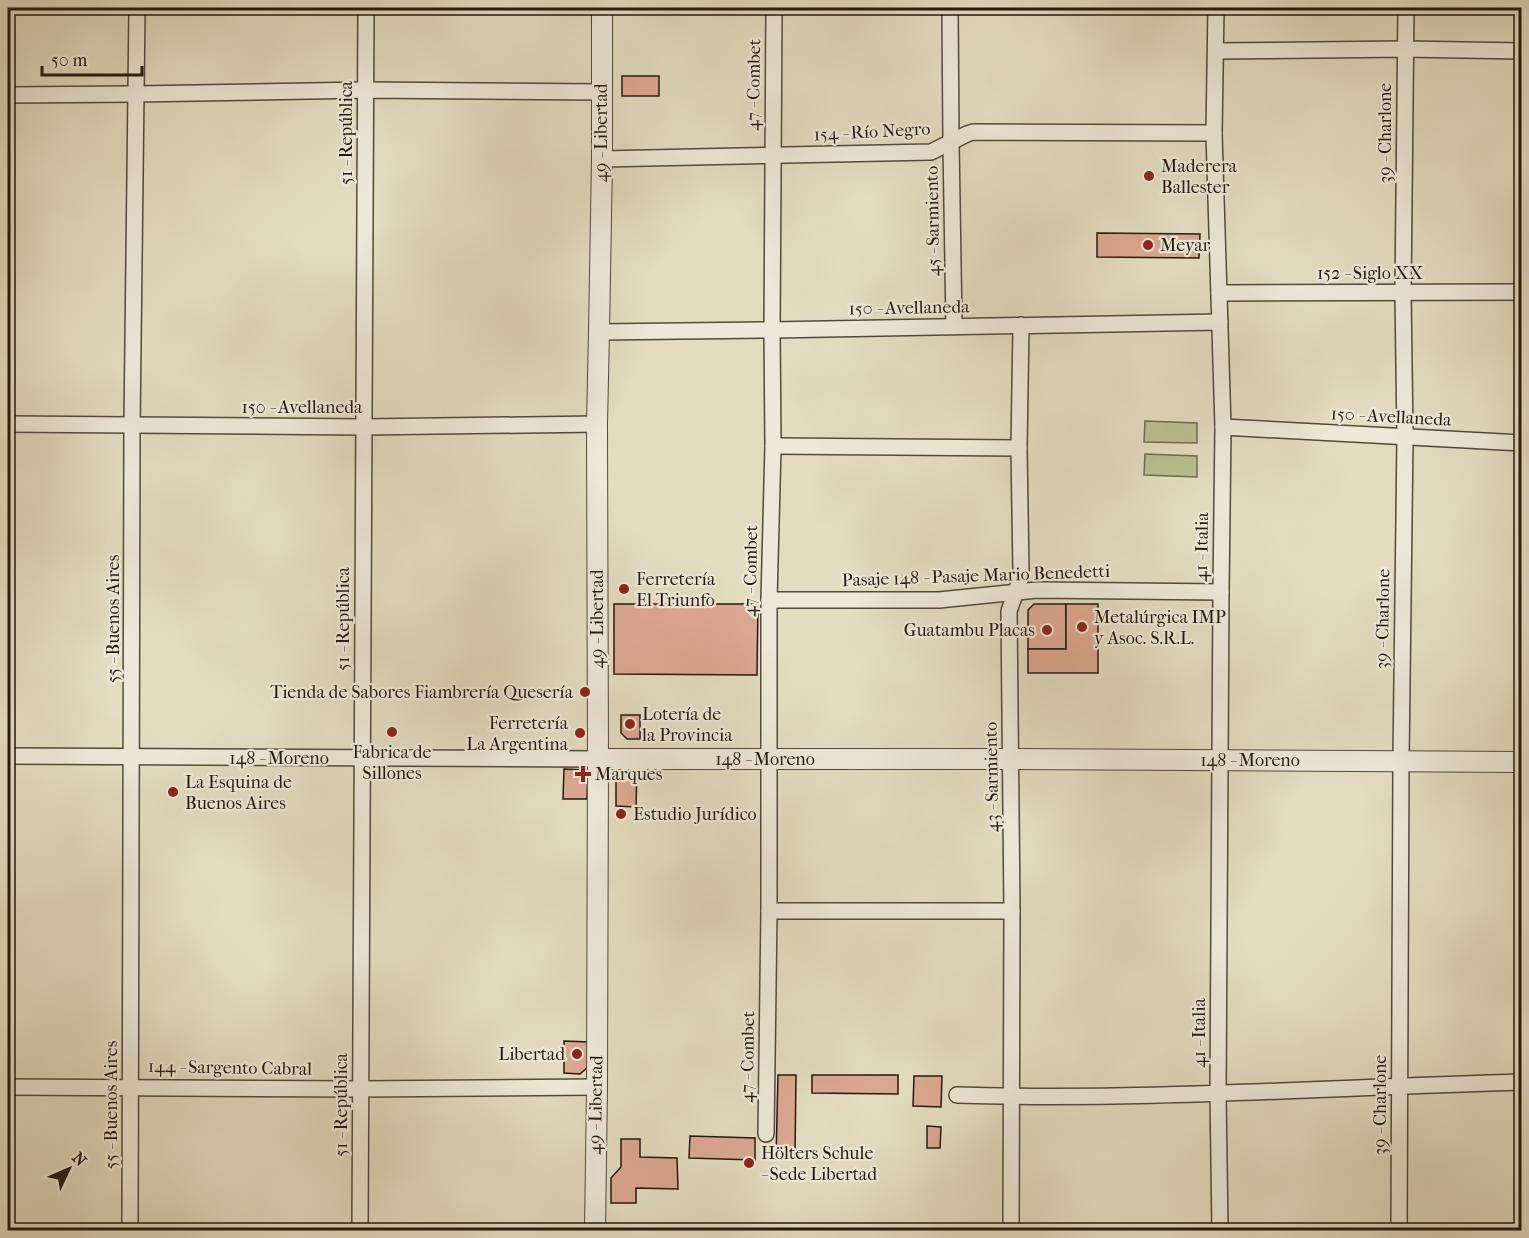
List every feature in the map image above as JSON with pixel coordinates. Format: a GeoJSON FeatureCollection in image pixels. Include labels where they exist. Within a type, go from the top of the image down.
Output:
{"type":"FeatureCollection","features":[{"type":"Feature","properties":{"kind":"street","name":"55 - Buenos Aires"},"geometry":{"type":"LineString","coordinates":[[130,1230],[132,426],[136,8]]}},
{"type":"Feature","properties":{"kind":"street","name":"51 - República"},"geometry":{"type":"LineString","coordinates":[[360,1230],[366,8]]}},
{"type":"Feature","properties":{"kind":"street","name":"49 - Libertad"},"geometry":{"type":"LineString","coordinates":[[595,1230],[598,759],[597,424],[602,159],[602,8]]}},
{"type":"Feature","properties":{"kind":"street","name":"47 - Combet"},"geometry":{"type":"LineString","coordinates":[[766,1134],[769,600],[773,446],[774,8]]}},
{"type":"Feature","properties":{"kind":"street","name":"45 - Sarmiento"},"geometry":{"type":"LineString","coordinates":[[950,8],[954,326]]}},
{"type":"Feature","properties":{"kind":"street","name":"41 - Italia"},"geometry":{"type":"LineString","coordinates":[[1216,8],[1214,133],[1223,427],[1218,1094],[1220,1230]]}},
{"type":"Feature","properties":{"kind":"street","name":"39 - Charlone"},"geometry":{"type":"LineString","coordinates":[[1399,1230],[1406,8]]}},
{"type":"Feature","properties":{"kind":"street"},"geometry":{"type":"LineString","coordinates":[[1216,51],[1405,49],[1521,51]]}},
{"type":"Feature","properties":{"kind":"street"},"geometry":{"type":"LineString","coordinates":[[8,95],[365,90],[601,92]]}},
{"type":"Feature","properties":{"kind":"street","name":"154 - Río Negro"},"geometry":{"type":"LineString","coordinates":[[602,159],[931,152],[974,132],[1214,133]]}},
{"type":"Feature","properties":{"kind":"street","name":"152 - Siglo XX"},"geometry":{"type":"LineString","coordinates":[[1220,293],[1521,292]]}},
{"type":"Feature","properties":{"kind":"street","name":"150 - Avellaneda"},"geometry":{"type":"LineString","coordinates":[[599,332],[1220,322]]}},
{"type":"Feature","properties":{"kind":"street","name":"43 - Sarmiento"},"geometry":{"type":"LineString","coordinates":[[1011,1230],[1010,611],[1021,572],[1019,448],[1021,325]]}},
{"type":"Feature","properties":{"kind":"street","name":"150 - Avellaneda"},"geometry":{"type":"LineString","coordinates":[[8,424],[363,427],[597,424]]}},
{"type":"Feature","properties":{"kind":"street","name":"150 - Avellaneda"},"geometry":{"type":"LineString","coordinates":[[1223,427],[1521,443]]}},
{"type":"Feature","properties":{"kind":"street"},"geometry":{"type":"LineString","coordinates":[[773,446],[1019,448]]}},
{"type":"Feature","properties":{"kind":"street","name":"Pasaje 148 - Pasaje Mario Benedetti"},"geometry":{"type":"LineString","coordinates":[[769,600],[939,600],[1037,590],[1221,592]]}},
{"type":"Feature","properties":{"kind":"street","name":"148 - Moreno"},"geometry":{"type":"LineString","coordinates":[[8,756],[1521,762]]}},
{"type":"Feature","properties":{"kind":"street"},"geometry":{"type":"LineString","coordinates":[[769,911],[1012,911]]}},
{"type":"Feature","properties":{"kind":"street"},"geometry":{"type":"LineString","coordinates":[[957,1095],[1218,1094],[1399,1085],[1521,1082]]}},
{"type":"Feature","properties":{"kind":"street","name":"144 - Sargento Cabral"},"geometry":{"type":"LineString","coordinates":[[8,1086],[361,1089],[597,1087]]}},
{"type":"Feature","properties":{"kind":"green space"},"geometry":{"type":"Polygon","coordinates":[[[1145,421],[1197,423],[1197,443],[1144,442],[1145,421]]]}},
{"type":"Feature","properties":{"kind":"green space"},"geometry":{"type":"Polygon","coordinates":[[[1145,454],[1197,456],[1197,477],[1144,475],[1145,454]]]}},
{"type":"Feature","properties":{"kind":"building"},"geometry":{"type":"Polygon","coordinates":[[[622,76],[659,76],[659,96],[622,96],[622,76]]]}},
{"type":"Feature","properties":{"kind":"building","name":"Meyar"},"geometry":{"type":"Polygon","coordinates":[[[1097,233],[1200,234],[1199,258],[1097,257],[1097,233]]]}},
{"type":"Feature","properties":{"kind":"building"},"geometry":{"type":"Polygon","coordinates":[[[614,604],[758,604],[757,675],[614,674],[614,604]]]}},
{"type":"Feature","properties":{"kind":"building","name":"Guatambu Placas"},"geometry":{"type":"Polygon","coordinates":[[[1034,604],[1066,604],[1066,649],[1028,649],[1028,610],[1034,604]]]}},
{"type":"Feature","properties":{"kind":"building","name":"Metalúrgica IMP y Asoc. S.R.L."},"geometry":{"type":"Polygon","coordinates":[[[1066,604],[1098,604],[1098,673],[1028,673],[1028,649],[1066,649],[1066,604]]]}},
{"type":"Feature","properties":{"kind":"building","name":"Lotería de la Provincia"},"geometry":{"type":"Polygon","coordinates":[[[621,715],[640,715],[640,739],[627,739],[621,733],[621,715]]]}},
{"type":"Feature","properties":{"kind":"building"},"geometry":{"type":"Polygon","coordinates":[[[564,769],[588,770],[587,799],[563,799],[564,769]]]}},
{"type":"Feature","properties":{"kind":"building"},"geometry":{"type":"Polygon","coordinates":[[[616,769],[637,769],[636,807],[616,806],[616,769]]]}},
{"type":"Feature","properties":{"kind":"building","name":"Libertad"},"geometry":{"type":"Polygon","coordinates":[[[564,1041],[589,1042],[589,1066],[580,1074],[564,1073],[564,1041]]]}},
{"type":"Feature","properties":{"kind":"building"},"geometry":{"type":"Polygon","coordinates":[[[778,1075],[796,1075],[795,1158],[776,1158],[778,1075]]]}},
{"type":"Feature","properties":{"kind":"building"},"geometry":{"type":"Polygon","coordinates":[[[812,1075],[898,1075],[898,1094],[812,1093],[812,1075]]]}},
{"type":"Feature","properties":{"kind":"building"},"geometry":{"type":"Polygon","coordinates":[[[914,1076],[942,1076],[941,1107],[913,1106],[914,1076]]]}},
{"type":"Feature","properties":{"kind":"building"},"geometry":{"type":"Polygon","coordinates":[[[927,1126],[941,1127],[940,1148],[927,1148],[927,1126]]]}},
{"type":"Feature","properties":{"kind":"building"},"geometry":{"type":"Polygon","coordinates":[[[690,1136],[755,1138],[755,1160],[689,1158],[690,1136]]]}},
{"type":"Feature","properties":{"kind":"building"},"geometry":{"type":"Polygon","coordinates":[[[621,1139],[640,1139],[640,1157],[677,1158],[678,1189],[636,1188],[636,1203],[611,1203],[611,1178],[621,1167],[621,1139]]]}},
{"type":"Feature","properties":{"kind":"place","name":"Maderera Ballester"},"geometry":{"type":"Point","coordinates":[1149,176]}},
{"type":"Feature","properties":{"kind":"place","name":"Meyar"},"geometry":{"type":"Point","coordinates":[1148,245]}},
{"type":"Feature","properties":{"kind":"place","name":"Ferretería El Triunfo"},"geometry":{"type":"Point","coordinates":[624,589]}},
{"type":"Feature","properties":{"kind":"place","name":"Metalúrgica IMP y Asoc. S.R.L."},"geometry":{"type":"Point","coordinates":[1082,627]}},
{"type":"Feature","properties":{"kind":"place","name":"Guatambu Placas"},"geometry":{"type":"Point","coordinates":[1047,630]}},
{"type":"Feature","properties":{"kind":"place","name":"Tienda de Sabores Fiambrería Quesería"},"geometry":{"type":"Point","coordinates":[585,692]}},
{"type":"Feature","properties":{"kind":"place","name":"Lotería de la Provincia"},"geometry":{"type":"Point","coordinates":[630,724]}},
{"type":"Feature","properties":{"kind":"place","name":"Fabrica de Sillones"},"geometry":{"type":"Point","coordinates":[392,732]}},
{"type":"Feature","properties":{"kind":"place","name":"Ferretería La Argentina"},"geometry":{"type":"Point","coordinates":[580,733]}},
{"type":"Feature","properties":{"kind":"place","name":"Marques"},"geometry":{"type":"Point","coordinates":[583,774]}},
{"type":"Feature","properties":{"kind":"place","name":"La Esquina de Buenos Aires"},"geometry":{"type":"Point","coordinates":[173,792]}},
{"type":"Feature","properties":{"kind":"place","name":"Estudio Jurídico"},"geometry":{"type":"Point","coordinates":[621,814]}},
{"type":"Feature","properties":{"kind":"place","name":"Libertad"},"geometry":{"type":"Point","coordinates":[577,1054]}},
{"type":"Feature","properties":{"kind":"place","name":"Hölters Schule - Sede Libertad"},"geometry":{"type":"Point","coordinates":[749,1163]}}]}
